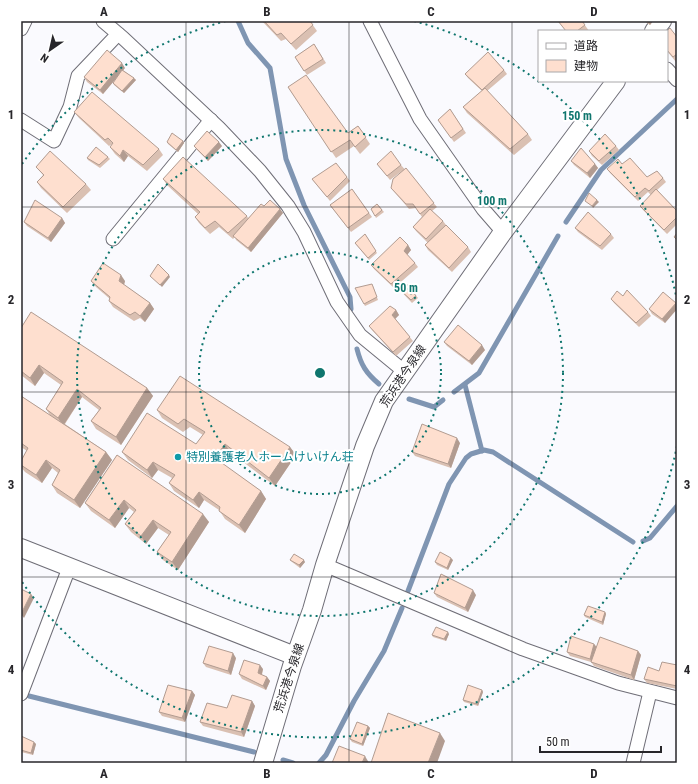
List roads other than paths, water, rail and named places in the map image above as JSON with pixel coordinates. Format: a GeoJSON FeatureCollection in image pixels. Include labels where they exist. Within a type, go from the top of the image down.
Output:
{"type":"FeatureCollection","features":[{"type":"Feature","properties":{"kind":"main road"},"geometry":{"type":"LineString","coordinates":[[655,30],[662,21]]}},
{"type":"Feature","properties":{"kind":"main road","name":"荒浜港今泉線"},"geometry":{"type":"LineString","coordinates":[[263,763],[295,656],[312,610],[325,565],[365,446],[384,401],[503,232],[615,82]]}},
{"type":"Feature","properties":{"kind":"main road"},"geometry":{"type":"LineString","coordinates":[[21,548],[68,568],[111,583],[295,656]]}},
{"type":"Feature","properties":{"kind":"street"},"geometry":{"type":"LineString","coordinates":[[21,29],[25,21]]}},
{"type":"Feature","properties":{"kind":"street"},"geometry":{"type":"LineString","coordinates":[[103,21],[211,120],[260,171],[288,206],[304,232],[337,302],[360,335],[405,372]]}},
{"type":"Feature","properties":{"kind":"street"},"geometry":{"type":"LineString","coordinates":[[370,21],[420,119],[483,209],[503,232]]}},
{"type":"Feature","properties":{"kind":"street"},"geometry":{"type":"LineString","coordinates":[[21,120],[54,141],[70,107],[78,76],[118,34]]}},
{"type":"Feature","properties":{"kind":"street"},"geometry":{"type":"LineString","coordinates":[[668,69],[677,80]]}},
{"type":"Feature","properties":{"kind":"street"},"geometry":{"type":"LineString","coordinates":[[112,239],[211,120]]}},
{"type":"Feature","properties":{"kind":"street"},"geometry":{"type":"LineString","coordinates":[[325,565],[524,649],[590,674],[650,692],[677,698]]}},
{"type":"Feature","properties":{"kind":"street"},"geometry":{"type":"LineString","coordinates":[[21,694],[68,568]]}},
{"type":"Feature","properties":{"kind":"street"},"geometry":{"type":"LineString","coordinates":[[633,763],[650,692]]}},
{"type":"Feature","properties":{"kind":"waterway"},"geometry":{"type":"LineString","coordinates":[[238,21],[248,43],[270,68],[286,159],[304,205],[350,297],[351,309]]}},
{"type":"Feature","properties":{"kind":"waterway"},"geometry":{"type":"LineString","coordinates":[[566,222],[601,170],[677,99]]}},
{"type":"Feature","properties":{"kind":"waterway"},"geometry":{"type":"LineString","coordinates":[[454,392],[479,373],[558,236]]}},
{"type":"Feature","properties":{"kind":"waterway"},"geometry":{"type":"LineString","coordinates":[[357,349],[360,360],[365,368],[379,384]]}},
{"type":"Feature","properties":{"kind":"waterway"},"geometry":{"type":"LineString","coordinates":[[465,385],[482,451]]}},
{"type":"Feature","properties":{"kind":"waterway"},"geometry":{"type":"LineString","coordinates":[[409,399],[434,407],[443,400]]}},
{"type":"Feature","properties":{"kind":"waterway"},"geometry":{"type":"LineString","coordinates":[[408,591],[449,484],[466,458],[471,454],[484,450],[493,452],[633,542]]}},
{"type":"Feature","properties":{"kind":"waterway"},"geometry":{"type":"LineString","coordinates":[[643,541],[650,538],[677,506]]}},
{"type":"Feature","properties":{"kind":"waterway"},"geometry":{"type":"LineString","coordinates":[[319,763],[326,755],[354,701],[384,651],[402,608]]}},
{"type":"Feature","properties":{"kind":"waterway"},"geometry":{"type":"LineString","coordinates":[[29,696],[254,752]]}},
{"type":"Feature","properties":{"kind":"waterway"},"geometry":{"type":"LineString","coordinates":[[283,760],[293,763]]}},
{"type":"Feature","properties":{"kind":"place","name":"特別養護老人ホームけいけん荘"},"geometry":{"type":"Point","coordinates":[178,457]}}]}
